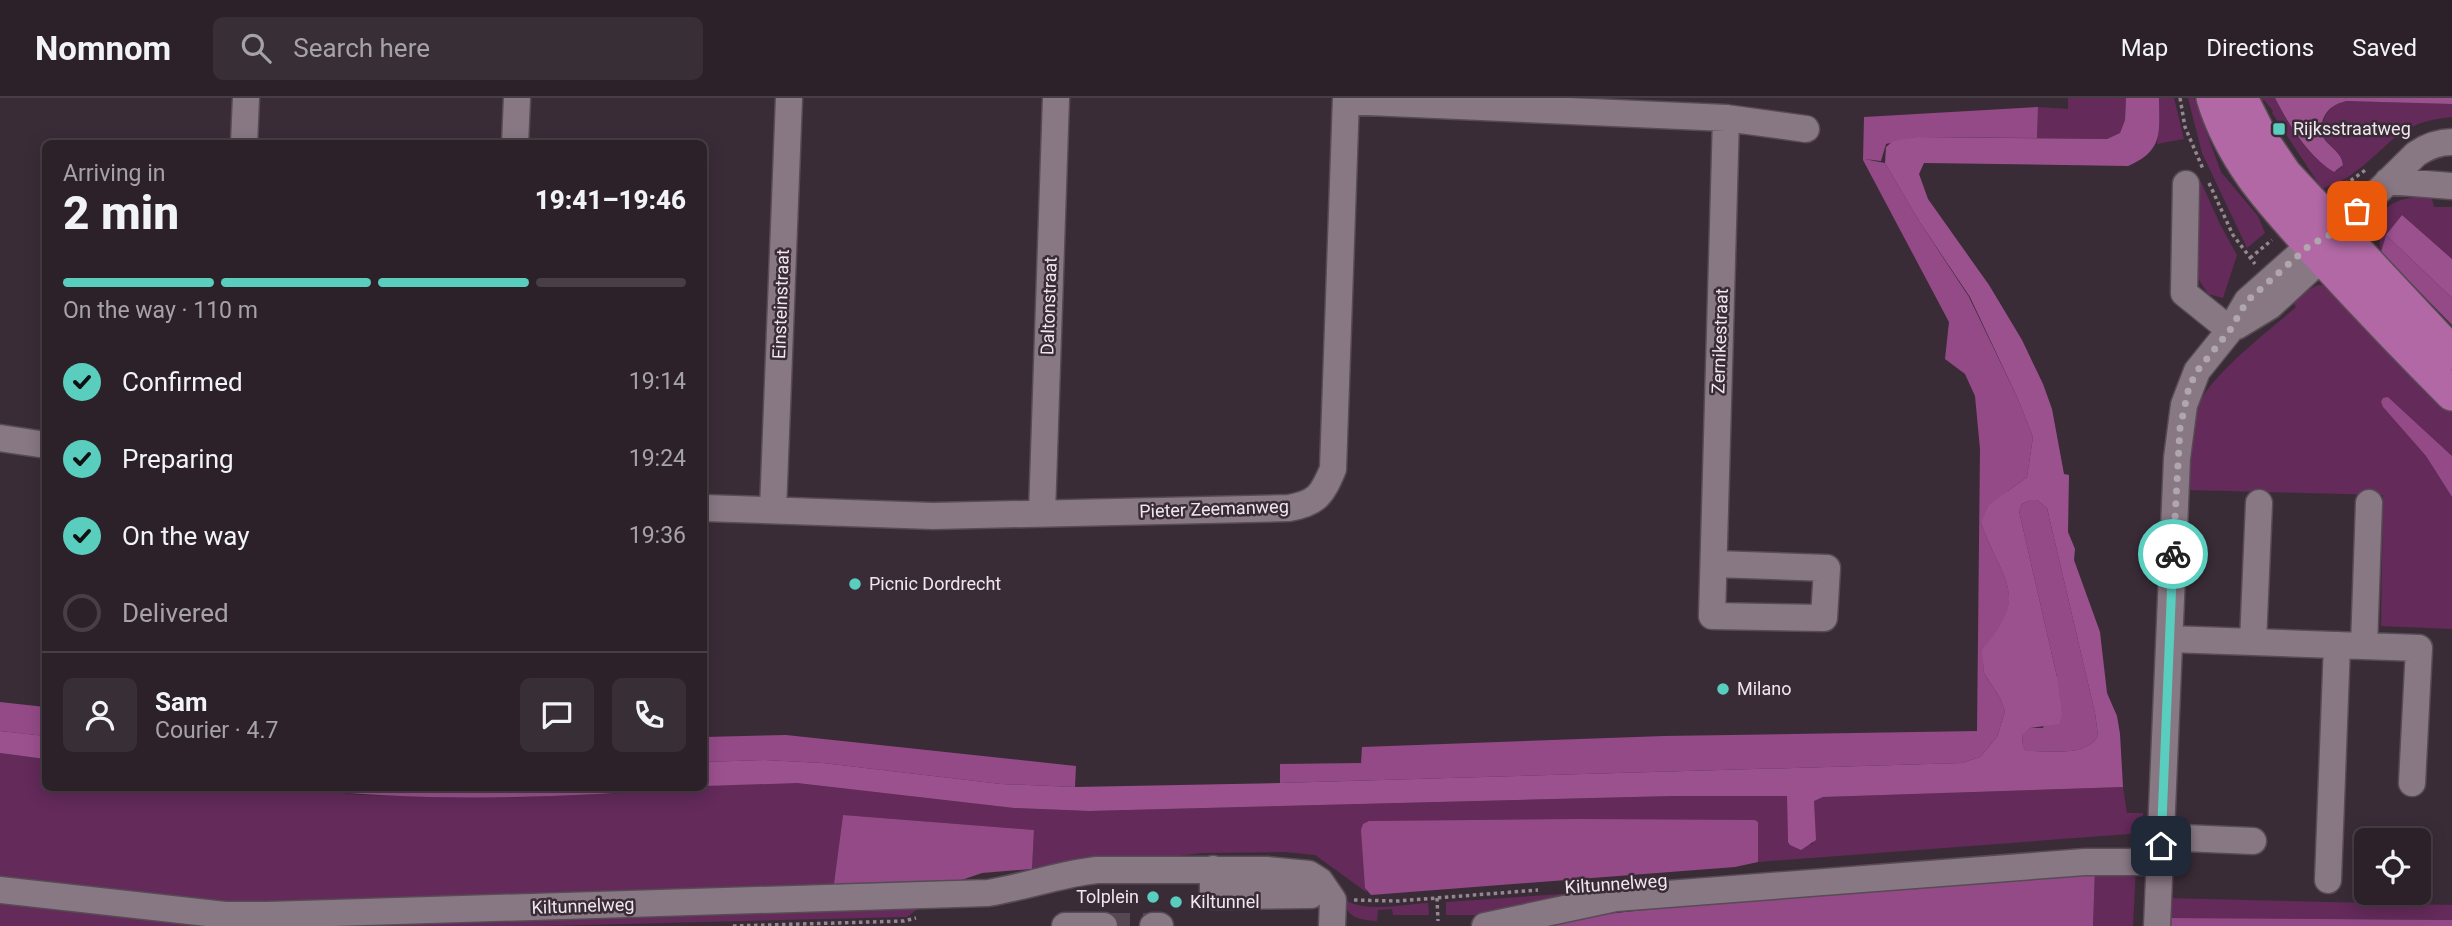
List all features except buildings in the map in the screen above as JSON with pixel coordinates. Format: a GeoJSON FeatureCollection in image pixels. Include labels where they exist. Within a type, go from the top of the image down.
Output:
{"type":"FeatureCollection","features":[{"type":"Feature","properties":{"kind":"main road"},"geometry":{"type":"LineString","coordinates":[[2213,98],[2230,141],[2246,170],[2452,353]]}},
{"type":"Feature","properties":{"kind":"main road"},"geometry":{"type":"LineString","coordinates":[[2241,98],[2262,140],[2286,174],[2315,232],[2371,312],[2452,394]]}},
{"type":"Feature","properties":{"kind":"street"},"geometry":{"type":"LineString","coordinates":[[244,140],[246,98]]}},
{"type":"Feature","properties":{"kind":"street"},"geometry":{"type":"LineString","coordinates":[[515,140],[517,98]]}},
{"type":"Feature","properties":{"kind":"street","name":"Einsteinstraat"},"geometry":{"type":"LineString","coordinates":[[772,510],[789,98]]}},
{"type":"Feature","properties":{"kind":"street","name":"Daltonstraat"},"geometry":{"type":"LineString","coordinates":[[1042,513],[1056,98]]}},
{"type":"Feature","properties":{"kind":"street"},"geometry":{"type":"LineString","coordinates":[[1346,99],[1726,118],[1806,129]]}},
{"type":"Feature","properties":{"kind":"street","name":"Pieter Zeemanweg"},"geometry":{"type":"LineString","coordinates":[[707,508],[933,516],[1289,508],[1308,505],[1324,491],[1333,470],[1346,99]]}},
{"type":"Feature","properties":{"kind":"street","name":"Zernikestraat"},"geometry":{"type":"LineString","coordinates":[[1714,564],[1726,118]]}},
{"type":"Feature","properties":{"kind":"street"},"geometry":{"type":"LineString","coordinates":[[2157,926],[2177,457],[2189,387],[2197,371],[2230,330],[2247,301],[2315,232],[2380,172],[2428,146],[2452,142]]}},
{"type":"Feature","properties":{"kind":"street"},"geometry":{"type":"LineString","coordinates":[[2380,172],[2452,186]]}},
{"type":"Feature","properties":{"kind":"street"},"geometry":{"type":"LineString","coordinates":[[2186,184],[2184,293],[2230,330]]}},
{"type":"Feature","properties":{"kind":"street"},"geometry":{"type":"LineString","coordinates":[[0,438],[42,444]]}},
{"type":"Feature","properties":{"kind":"street"},"geometry":{"type":"LineString","coordinates":[[2253,642],[2259,503]]}},
{"type":"Feature","properties":{"kind":"street"},"geometry":{"type":"LineString","coordinates":[[2364,646],[2369,503]]}},
{"type":"Feature","properties":{"kind":"street"},"geometry":{"type":"LineString","coordinates":[[2170,639],[2418,648],[2412,783]]}},
{"type":"Feature","properties":{"kind":"street"},"geometry":{"type":"LineString","coordinates":[[2328,880],[2337,645]]}},
{"type":"Feature","properties":{"kind":"street","name":"Kiltunnelweg"},"geometry":{"type":"LineString","coordinates":[[1485,926],[1616,898],[2085,862],[2161,849],[2253,841]]}},
{"type":"Feature","properties":{"kind":"street"},"geometry":{"type":"LineString","coordinates":[[1213,869],[1213,896],[1311,895]]}},
{"type":"Feature","properties":{"kind":"street","name":"Kiltunnelweg"},"geometry":{"type":"LineString","coordinates":[[0,890],[225,915],[307,915],[988,893],[1072,873],[1097,870],[1267,870],[1309,874],[1320,881],[1332,900],[1332,926]]}},
{"type":"Feature","properties":{"kind":"street"},"geometry":{"type":"LineString","coordinates":[[1065,926],[1104,926]]}},
{"type":"Feature","properties":{"kind":"street"},"geometry":{"type":"LineString","coordinates":[[1153,926],[1160,926]]}},
{"type":"Feature","properties":{"kind":"path"},"geometry":{"type":"LineString","coordinates":[[2180,98],[2185,127],[2211,188],[2233,235],[2250,258],[2315,232],[2350,181],[2380,172]]}},
{"type":"Feature","properties":{"kind":"path","name":"Kiltunnelweg"},"geometry":{"type":"LineString","coordinates":[[1346,894],[1360,901],[1542,890]]}},
{"type":"Feature","properties":{"kind":"path"},"geometry":{"type":"LineString","coordinates":[[1437,898],[1438,921]]}},
{"type":"Feature","properties":{"kind":"shaded area"},"geometry":{"type":"Polygon","coordinates":[[[2068,98],[2126,98],[2125,120],[2120,133],[2107,139],[2037,138],[2038,107],[2068,109],[2068,98]]]}},
{"type":"Feature","properties":{"kind":"shaded area"},"geometry":{"type":"Polygon","coordinates":[[[2126,98],[2159,98],[2159,131],[2154,147],[2140,160],[2128,166],[1924,163],[1919,174],[1928,199],[1989,285],[2022,340],[2052,409],[2064,474],[2069,475],[2068,532],[2075,549],[2074,560],[2100,632],[2107,693],[2117,716],[2123,787],[1823,797],[1814,801],[1816,840],[1801,850],[1788,842],[1787,796],[1673,796],[1089,811],[1014,808],[797,783],[707,786],[707,762],[764,760],[823,763],[1001,784],[1075,787],[1962,763],[1980,757],[1997,737],[2005,711],[1984,673],[1982,650],[1997,631],[2009,600],[2008,587],[1981,523],[1989,505],[2027,477],[2033,437],[1970,297],[1919,221],[1885,163],[1886,147],[1893,141],[1917,137],[2107,139],[2120,133],[2125,120],[2126,98]],[[2031,500],[2022,504],[2019,511],[2057,677],[2062,715],[2059,724],[2030,728],[2022,735],[2026,751],[2055,752],[2085,747],[2098,736],[2047,508],[2037,500],[2031,500]]]}},
{"type":"Feature","properties":{"kind":"shaded area"},"geometry":{"type":"Polygon","coordinates":[[[2159,98],[2174,98],[2184,139],[2157,144],[2159,98]]]}},
{"type":"Feature","properties":{"kind":"shaded area"},"geometry":{"type":"Polygon","coordinates":[[[2188,98],[2194,98],[2221,172],[2258,216],[2265,233],[2247,248],[2202,153],[2188,98]]]}},
{"type":"Feature","properties":{"kind":"shaded area"},"geometry":{"type":"Polygon","coordinates":[[[2254,98],[2275,98],[2293,130],[2309,151],[2337,171],[2343,165],[2341,158],[2325,139],[2322,126],[2331,108],[2336,105],[2346,101],[2452,104],[2452,117],[2418,124],[2406,130],[2351,175],[2322,189],[2273,111],[2264,100],[2257,104],[2254,98]]]}},
{"type":"Feature","properties":{"kind":"shaded area"},"geometry":{"type":"Polygon","coordinates":[[[2275,98],[2452,98],[2452,104],[2346,101],[2333,106],[2321,126],[2324,139],[2338,153],[2343,165],[2334,172],[2308,149],[2275,98]]]}},
{"type":"Feature","properties":{"kind":"shaded area"},"geometry":{"type":"Polygon","coordinates":[[[2038,107],[2037,138],[1917,137],[1886,144],[1881,161],[1864,159],[1885,163],[1969,297],[2018,399],[2033,437],[2027,477],[2008,491],[1981,523],[2004,574],[2009,600],[1998,631],[1983,650],[1984,673],[2005,711],[1997,737],[1980,757],[1962,763],[1280,783],[1280,764],[1361,763],[1362,747],[1664,736],[1977,731],[1980,449],[1975,396],[1965,374],[1945,359],[1949,322],[1863,160],[1864,117],[2038,107]]]}},
{"type":"Feature","properties":{"kind":"shaded area"},"geometry":{"type":"Polygon","coordinates":[[[2197,182],[2201,182],[2237,255],[2223,298],[2208,294],[2194,272],[2197,182]]]}},
{"type":"Feature","properties":{"kind":"shaded area"},"geometry":{"type":"Polygon","coordinates":[[[2431,195],[2434,207],[2452,207],[2452,259],[2402,215],[2386,235],[2381,252],[2380,224],[2382,214],[2388,207],[2405,199],[2431,195]]]}},
{"type":"Feature","properties":{"kind":"shaded area"},"geometry":{"type":"Polygon","coordinates":[[[2402,215],[2452,259],[2452,298],[2386,235],[2402,215]]]}},
{"type":"Feature","properties":{"kind":"shaded area"},"geometry":{"type":"Polygon","coordinates":[[[2386,235],[2452,298],[2452,325],[2381,252],[2386,235]]]}},
{"type":"Feature","properties":{"kind":"shaded area"},"geometry":{"type":"Polygon","coordinates":[[[2318,285],[2336,286],[2452,412],[2452,456],[2388,397],[2383,407],[2426,456],[2452,497],[2452,629],[2381,626],[2383,495],[2186,490],[2191,432],[2201,400],[2211,385],[2239,356],[2296,307],[2291,299],[2318,285]]]}},
{"type":"Feature","properties":{"kind":"shaded area"},"geometry":{"type":"Polygon","coordinates":[[[2388,397],[2452,456],[2452,497],[2426,456],[2383,407],[2383,398],[2388,397]]]}},
{"type":"Feature","properties":{"kind":"shaded area"},"geometry":{"type":"Polygon","coordinates":[[[2037,500],[2047,508],[2095,713],[2098,736],[2092,743],[2076,750],[2026,751],[2023,746],[2022,734],[2030,728],[2043,728],[2057,677],[2019,511],[2022,504],[2037,500]]]}},
{"type":"Feature","properties":{"kind":"shaded area"},"geometry":{"type":"Polygon","coordinates":[[[0,702],[42,707],[42,736],[0,731],[0,702]]]}},
{"type":"Feature","properties":{"kind":"shaded area"},"geometry":{"type":"Polygon","coordinates":[[[0,731],[42,736],[42,759],[0,753],[0,731]]]}},
{"type":"Feature","properties":{"kind":"shaded area"},"geometry":{"type":"Polygon","coordinates":[[[786,735],[1076,766],[1075,787],[1001,784],[823,763],[764,760],[707,762],[707,737],[786,735]]]}},
{"type":"Feature","properties":{"kind":"shaded area"},"geometry":{"type":"Polygon","coordinates":[[[0,753],[42,759],[42,791],[324,791],[362,795],[500,798],[707,791],[707,786],[797,783],[1014,808],[1089,811],[1673,796],[1787,796],[1788,842],[1807,845],[1813,844],[1814,801],[1823,797],[2123,787],[2127,813],[2143,813],[2142,833],[1758,862],[1758,822],[1755,820],[1369,821],[1366,891],[1369,894],[1315,855],[1285,852],[1202,853],[1102,865],[1032,869],[1034,830],[843,815],[833,891],[242,905],[0,881],[0,753]]]}},
{"type":"Feature","properties":{"kind":"shaded area"},"geometry":{"type":"Polygon","coordinates":[[[325,791],[640,791],[492,797],[325,791]]]}},
{"type":"Feature","properties":{"kind":"shaded area"},"geometry":{"type":"Polygon","coordinates":[[[843,815],[1034,830],[1032,869],[982,873],[947,885],[833,891],[843,815]]]}},
{"type":"Feature","properties":{"kind":"shaded area"},"geometry":{"type":"Polygon","coordinates":[[[1755,820],[1758,822],[1758,862],[1735,867],[1371,895],[1365,888],[1361,830],[1363,824],[1369,821],[1755,820]]]}},
{"type":"Feature","properties":{"kind":"shaded area"},"geometry":{"type":"Polygon","coordinates":[[[2136,866],[2133,926],[2093,926],[2095,869],[2136,866]]]}},
{"type":"Feature","properties":{"kind":"shaded area"},"geometry":{"type":"Polygon","coordinates":[[[2095,869],[2093,926],[1534,926],[1533,922],[1708,903],[2095,869]]]}},
{"type":"Feature","properties":{"kind":"shaded area"},"geometry":{"type":"Polygon","coordinates":[[[1707,884],[1476,915],[1446,915],[1446,902],[1707,884]]]}},
{"type":"Feature","properties":{"kind":"shaded area"},"geometry":{"type":"Polygon","coordinates":[[[0,897],[465,918],[471,923],[555,920],[559,914],[924,904],[907,917],[545,926],[0,926],[0,897]]]}},
{"type":"Feature","properties":{"kind":"shaded area"},"geometry":{"type":"Polygon","coordinates":[[[1343,898],[1351,903],[1372,907],[1428,903],[1429,915],[1393,915],[1392,909],[1378,910],[1377,921],[1365,920],[1355,917],[1347,910],[1343,898]]]}},
{"type":"Feature","properties":{"kind":"shaded area"},"geometry":{"type":"Polygon","coordinates":[[[2166,898],[2354,903],[2354,905],[2452,905],[2452,920],[2166,918],[2166,898]]]}},
{"type":"Feature","properties":{"kind":"shaded area"},"geometry":{"type":"Polygon","coordinates":[[[2166,918],[2452,920],[2452,926],[2166,926],[2166,918]]]}},
{"type":"Feature","properties":{"kind":"tunnel"},"geometry":{"type":"LineString","coordinates":[[1104,926],[1153,926]]}},
{"type":"Feature","properties":{"kind":"way so far"},"geometry":{"type":"LineString","coordinates":[[2173,554],[2180,428],[2189,387],[2197,371],[2230,330],[2247,301],[2310,245],[2339,230],[2357,211]]}},
{"type":"Feature","properties":{"kind":"place","name":"Rijksstraatweg"},"geometry":{"type":"Point","coordinates":[2279,129]}},
{"type":"Feature","properties":{"kind":"place","name":"Picnic Dordrecht"},"geometry":{"type":"Point","coordinates":[855,584]}},
{"type":"Feature","properties":{"kind":"place","name":"Milano"},"geometry":{"type":"Point","coordinates":[1723,689]}},
{"type":"Feature","properties":{"kind":"place","name":"Tolplein"},"geometry":{"type":"Point","coordinates":[1153,897]}},
{"type":"Feature","properties":{"kind":"place","name":"Kiltunnel"},"geometry":{"type":"Point","coordinates":[1176,902]}},
{"type":"Feature","properties":{"kind":"route"},"geometry":{"type":"LineString","coordinates":[[2161,846],[2173,554]]}}]}
